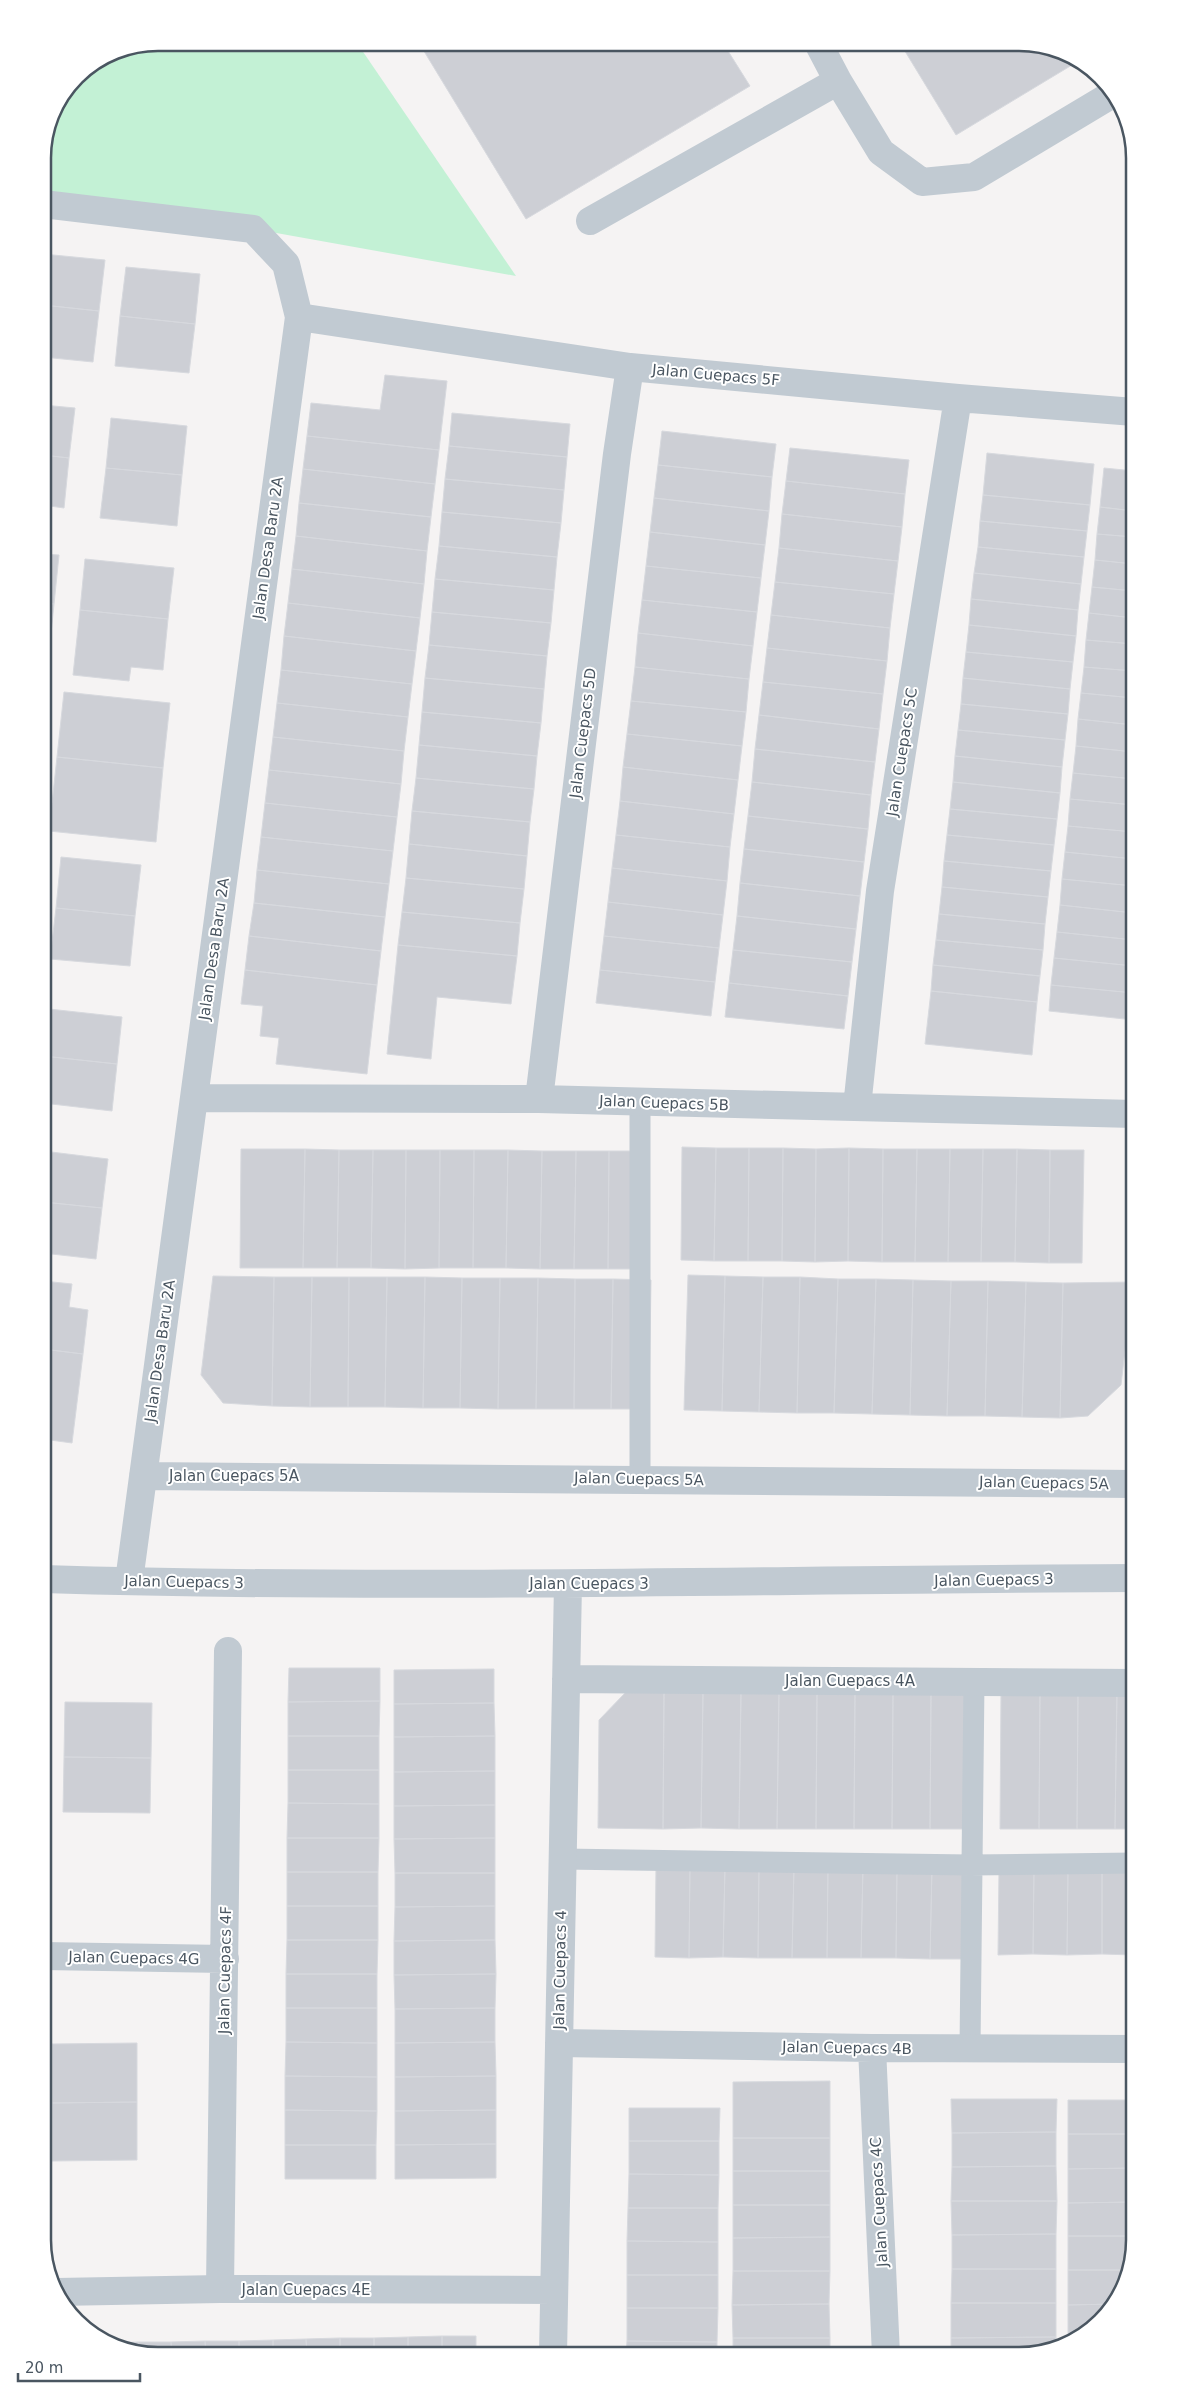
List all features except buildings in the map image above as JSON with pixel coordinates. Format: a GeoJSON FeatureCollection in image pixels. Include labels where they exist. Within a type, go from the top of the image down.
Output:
{"type":"FeatureCollection","features":[{"type":"Feature","properties":{"kind":"street"},"geometry":{"type":"LineString","coordinates":[[822,51],[838,82],[881,152],[922,182],[974,177],[1107,98]]}},
{"type":"Feature","properties":{"kind":"street"},"geometry":{"type":"LineString","coordinates":[[590,221],[838,82]]}},
{"type":"Feature","properties":{"kind":"street"},"geometry":{"type":"LineString","coordinates":[[51,205],[253,229],[286,264],[299,317]]}},
{"type":"Feature","properties":{"kind":"street","name":"Jalan Cuepacs 5F"},"geometry":{"type":"LineString","coordinates":[[299,317],[630,367],[958,398],[1126,411]]}},
{"type":"Feature","properties":{"kind":"street","name":"Jalan Desa Baru 2A"},"geometry":{"type":"LineString","coordinates":[[129,1581],[299,317]]}},
{"type":"Feature","properties":{"kind":"street","name":"Jalan Cuepacs 5D"},"geometry":{"type":"LineString","coordinates":[[539,1099],[617,454],[630,367]]}},
{"type":"Feature","properties":{"kind":"street","name":"Jalan Cuepacs 5C"},"geometry":{"type":"LineString","coordinates":[[857,1107],[880,891],[958,398]]}},
{"type":"Feature","properties":{"kind":"street","name":"Jalan Cuepacs 5B"},"geometry":{"type":"LineString","coordinates":[[194,1098],[539,1099],[1126,1114]]}},
{"type":"Feature","properties":{"kind":"street","name":"Jalan Cuepacs 5A"},"geometry":{"type":"LineString","coordinates":[[143,1476],[1126,1484]]}},
{"type":"Feature","properties":{"kind":"street","name":"Jalan Cuepacs 3"},"geometry":{"type":"LineString","coordinates":[[51,1579],[568,1584],[1126,1578]]}},
{"type":"Feature","properties":{"kind":"street","name":"Jalan Cuepacs 4"},"geometry":{"type":"LineString","coordinates":[[553,2347],[568,1584]]}},
{"type":"Feature","properties":{"kind":"street","name":"Jalan Cuepacs 4F"},"geometry":{"type":"LineString","coordinates":[[220,2289],[228,1651]]}},
{"type":"Feature","properties":{"kind":"street","name":"Jalan Cuepacs 4A"},"geometry":{"type":"LineString","coordinates":[[566,1679],[1126,1683]]}},
{"type":"Feature","properties":{"kind":"street","name":"Jalan Cuepacs 4G"},"geometry":{"type":"LineString","coordinates":[[51,1956],[225,1959]]}},
{"type":"Feature","properties":{"kind":"street","name":"Jalan Cuepacs 4B"},"geometry":{"type":"LineString","coordinates":[[559,2043],[872,2048],[1126,2049]]}},
{"type":"Feature","properties":{"kind":"street","name":"Jalan Cuepacs 4C"},"geometry":{"type":"LineString","coordinates":[[872,2048],[886,2347]]}},
{"type":"Feature","properties":{"kind":"street","name":"Jalan Cuepacs 4E"},"geometry":{"type":"LineString","coordinates":[[65,2292],[220,2289],[554,2290]]}},
{"type":"Feature","properties":{"kind":"lane"},"geometry":{"type":"LineString","coordinates":[[640,1103],[640,1479]]}},
{"type":"Feature","properties":{"kind":"lane"},"geometry":{"type":"LineString","coordinates":[[970,2049],[970,1865],[974,1681]]}},
{"type":"Feature","properties":{"kind":"lane"},"geometry":{"type":"LineString","coordinates":[[563,1859],[970,1865],[1126,1863]]}},
{"type":"Feature","properties":{"kind":"green space"},"geometry":{"type":"Polygon","coordinates":[[[152,51],[362,51],[516,276],[51,192],[51,152],[59,118],[73,93],[88,78],[99,69],[118,59],[138,53],[152,51]]]}}]}
